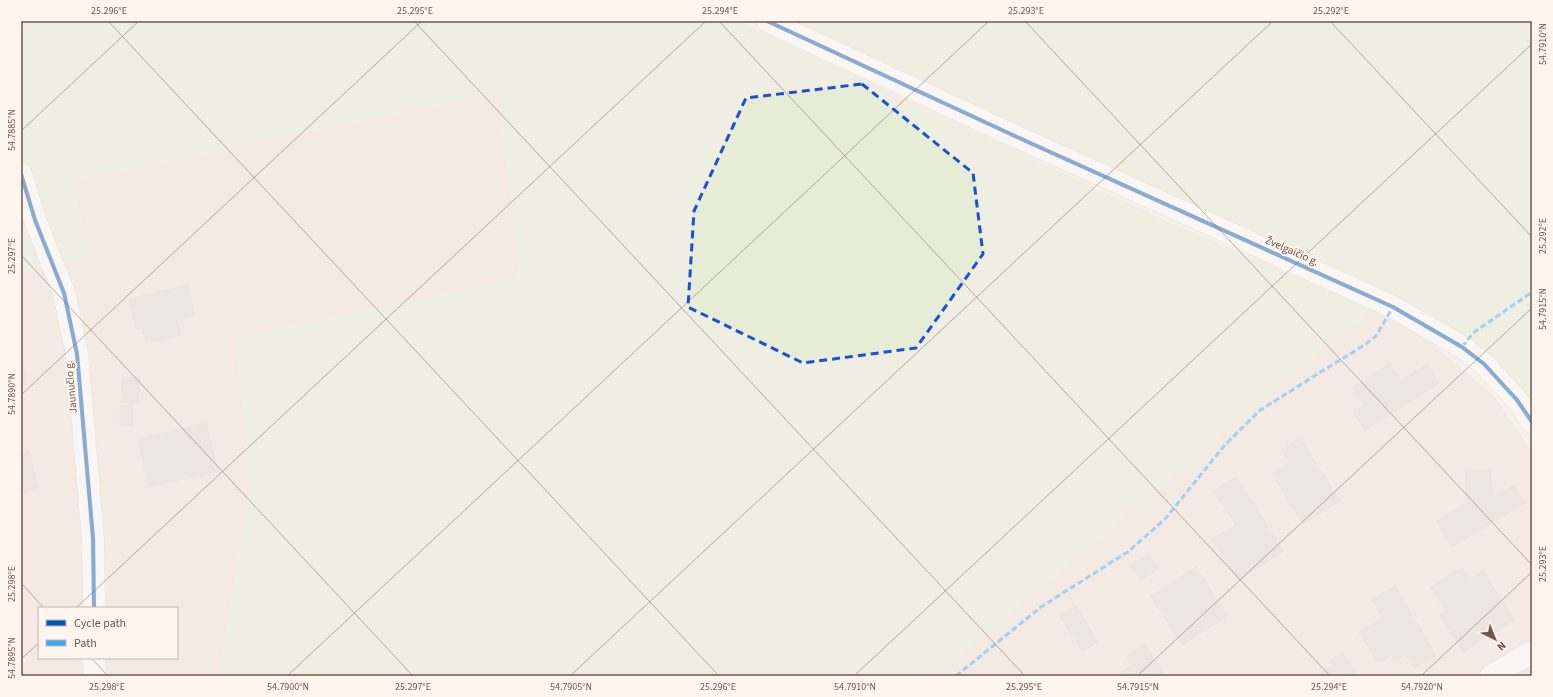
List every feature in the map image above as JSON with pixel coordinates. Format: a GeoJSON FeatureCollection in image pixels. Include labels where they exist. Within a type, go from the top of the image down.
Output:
{"type":"FeatureCollection","features":[{"type":"Feature","properties":{"kind":"street","name":"Žvelgaičio g."},"geometry":{"type":"LineString","coordinates":[[767,21],[1016,137],[1393,306],[1462,347],[1484,364],[1517,400],[1532,422]]}},
{"type":"Feature","properties":{"kind":"street","name":"Jaunučio g."},"geometry":{"type":"LineString","coordinates":[[21,174],[35,220],[64,293],[77,354],[93,538],[94,607]]}},
{"type":"Feature","properties":{"kind":"street"},"geometry":{"type":"LineString","coordinates":[[1491,676],[1532,652]]}},
{"type":"Feature","properties":{"kind":"street"},"geometry":{"type":"LineString","coordinates":[[94,659],[95,676]]}},
{"type":"Feature","properties":{"kind":"highlighted area"},"geometry":{"type":"Polygon","coordinates":[[[862,84],[973,173],[983,254],[916,348],[803,363],[688,307],[694,211],[746,98],[862,84]]]}},
{"type":"Feature","properties":{"kind":"shaded area"},"geometry":{"type":"Polygon","coordinates":[[[498,92],[520,278],[236,339],[251,486],[219,676],[21,676],[21,274],[89,257],[72,180],[498,92]]]}},
{"type":"Feature","properties":{"kind":"shaded area"},"geometry":{"type":"Polygon","coordinates":[[[1371,309],[1421,335],[1494,396],[1532,452],[1532,676],[934,676],[1371,309]]]}},
{"type":"Feature","properties":{"kind":"green space"},"geometry":{"type":"Polygon","coordinates":[[[21,21],[738,21],[1160,218],[1371,309],[934,676],[219,676],[251,486],[236,339],[520,278],[498,92],[72,180],[89,257],[21,274],[21,21]]]}},
{"type":"Feature","properties":{"kind":"green space"},"geometry":{"type":"Polygon","coordinates":[[[796,21],[1532,21],[1532,407],[1501,368],[1478,345],[1425,311],[1367,282],[1046,138],[796,21]]]}},
{"type":"Feature","properties":{"kind":"building"},"geometry":{"type":"Polygon","coordinates":[[[188,285],[195,316],[177,320],[181,335],[146,343],[143,328],[136,329],[129,299],[188,285]]]}},
{"type":"Feature","properties":{"kind":"building"},"geometry":{"type":"Polygon","coordinates":[[[21,354],[27,385],[21,386],[21,354]]]}},
{"type":"Feature","properties":{"kind":"building"},"geometry":{"type":"Polygon","coordinates":[[[1390,364],[1401,381],[1427,364],[1439,383],[1365,430],[1353,412],[1364,406],[1352,388],[1390,364]]]}},
{"type":"Feature","properties":{"kind":"building"},"geometry":{"type":"Polygon","coordinates":[[[122,378],[139,378],[138,403],[121,402],[122,378]]]}},
{"type":"Feature","properties":{"kind":"building"},"geometry":{"type":"Polygon","coordinates":[[[132,405],[133,426],[120,426],[120,406],[132,405]]]}},
{"type":"Feature","properties":{"kind":"building"},"geometry":{"type":"Polygon","coordinates":[[[206,423],[218,471],[149,487],[138,440],[206,423]]]}},
{"type":"Feature","properties":{"kind":"building"},"geometry":{"type":"Polygon","coordinates":[[[1300,438],[1340,501],[1303,524],[1272,474],[1290,462],[1282,450],[1300,438]]]}},
{"type":"Feature","properties":{"kind":"building"},"geometry":{"type":"Polygon","coordinates":[[[29,451],[38,488],[21,492],[21,453],[29,451]]]}},
{"type":"Feature","properties":{"kind":"building"},"geometry":{"type":"Polygon","coordinates":[[[1490,469],[1492,498],[1514,485],[1525,503],[1452,547],[1436,521],[1467,503],[1465,470],[1490,469]]]}},
{"type":"Feature","properties":{"kind":"building"},"geometry":{"type":"Polygon","coordinates":[[[1236,477],[1284,551],[1238,580],[1212,539],[1236,525],[1214,491],[1236,477]]]}},
{"type":"Feature","properties":{"kind":"building"},"geometry":{"type":"Polygon","coordinates":[[[1149,554],[1158,569],[1141,580],[1131,565],[1149,554]]]}},
{"type":"Feature","properties":{"kind":"building"},"geometry":{"type":"Polygon","coordinates":[[[1196,567],[1227,616],[1182,645],[1151,596],[1196,567]]]}},
{"type":"Feature","properties":{"kind":"building"},"geometry":{"type":"Polygon","coordinates":[[[1462,567],[1469,580],[1483,571],[1514,620],[1463,652],[1440,615],[1446,611],[1431,587],[1462,567]]]}},
{"type":"Feature","properties":{"kind":"building"},"geometry":{"type":"Polygon","coordinates":[[[1395,586],[1436,655],[1414,668],[1405,654],[1395,660],[1392,655],[1378,663],[1359,632],[1383,618],[1372,599],[1395,586]]]}},
{"type":"Feature","properties":{"kind":"building"},"geometry":{"type":"Polygon","coordinates":[[[1076,606],[1098,642],[1082,651],[1060,616],[1076,606]]]}},
{"type":"Feature","properties":{"kind":"building"},"geometry":{"type":"Polygon","coordinates":[[[1145,644],[1165,676],[1115,676],[1132,665],[1127,656],[1145,644]]]}},
{"type":"Feature","properties":{"kind":"building"},"geometry":{"type":"Polygon","coordinates":[[[1343,653],[1358,676],[1316,676],[1334,665],[1331,660],[1343,653]]]}},
{"type":"Feature","properties":{"kind":"marked path"},"geometry":{"type":"LineString","coordinates":[[1462,347],[1473,333],[1532,292]]}},
{"type":"Feature","properties":{"kind":"marked path"},"geometry":{"type":"LineString","coordinates":[[956,676],[1041,607],[1129,551],[1165,519],[1224,446],[1259,411],[1363,346],[1376,336],[1393,307]]}},
{"type":"Feature","properties":{"kind":"cycle path"},"geometry":{"type":"LineString","coordinates":[[767,21],[1017,137],[1393,307],[1462,347],[1484,364],[1517,400],[1532,422]]}},
{"type":"Feature","properties":{"kind":"cycle path"},"geometry":{"type":"LineString","coordinates":[[21,174],[35,220],[64,293],[77,354],[93,538],[94,607]]}}]}
